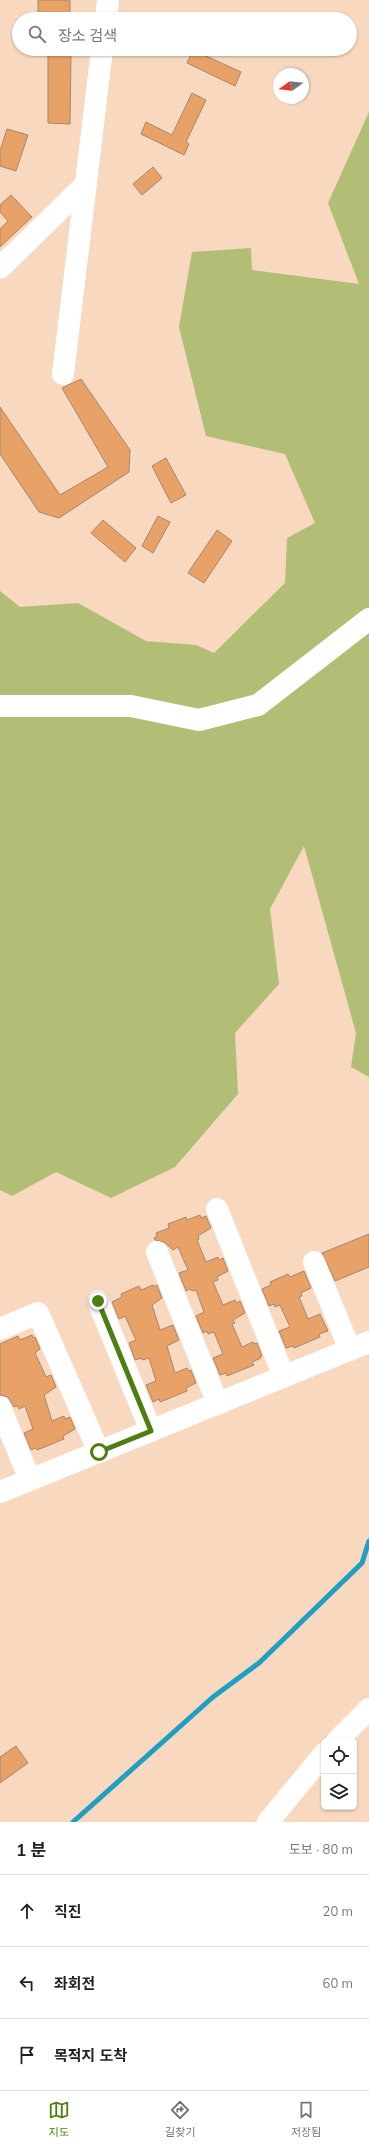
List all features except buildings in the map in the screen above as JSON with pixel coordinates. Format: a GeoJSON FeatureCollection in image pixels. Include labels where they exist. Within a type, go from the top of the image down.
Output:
{"type":"FeatureCollection","features":[{"type":"Feature","properties":{"kind":"street"},"geometry":{"type":"LineString","coordinates":[[107,12],[108,0]]}},
{"type":"Feature","properties":{"kind":"street"},"geometry":{"type":"LineString","coordinates":[[63,374],[101,56]]}},
{"type":"Feature","properties":{"kind":"street"},"geometry":{"type":"LineString","coordinates":[[0,268],[86,184]]}},
{"type":"Feature","properties":{"kind":"street"},"geometry":{"type":"LineString","coordinates":[[0,706],[131,706],[199,720],[258,705],[369,619]]}},
{"type":"Feature","properties":{"kind":"street"},"geometry":{"type":"LineString","coordinates":[[216,1209],[284,1377]]}},
{"type":"Feature","properties":{"kind":"street"},"geometry":{"type":"LineString","coordinates":[[157,1252],[218,1404]]}},
{"type":"Feature","properties":{"kind":"street"},"geometry":{"type":"LineString","coordinates":[[0,1492],[360,1346],[314,1262]]}},
{"type":"Feature","properties":{"kind":"street"},"geometry":{"type":"LineString","coordinates":[[98,1301],[151,1431]]}},
{"type":"Feature","properties":{"kind":"street"},"geometry":{"type":"LineString","coordinates":[[0,1329],[38,1313],[99,1452]]}},
{"type":"Feature","properties":{"kind":"street"},"geometry":{"type":"LineString","coordinates":[[0,1407],[30,1480]]}},
{"type":"Feature","properties":{"kind":"street"},"geometry":{"type":"LineString","coordinates":[[340,1738],[369,1709]]}},
{"type":"Feature","properties":{"kind":"street"},"geometry":{"type":"LineString","coordinates":[[268,1822],[321,1758]]}},
{"type":"Feature","properties":{"kind":"green space"},"geometry":{"type":"Polygon","coordinates":[[[369,112],[369,1077],[351,1067],[356,1033],[304,846],[270,909],[279,984],[235,1033],[238,1094],[175,1167],[111,1198],[56,1172],[12,1196],[0,1190],[0,591],[20,607],[78,603],[146,641],[196,645],[214,653],[285,583],[287,538],[315,523],[285,454],[206,436],[179,327],[192,252],[251,248],[252,270],[359,284],[328,203],[369,112]]]}},
{"type":"Feature","properties":{"kind":"waterway"},"geometry":{"type":"LineString","coordinates":[[73,1822],[213,1697],[259,1663],[362,1563],[369,1541]]}},
{"type":"Feature","properties":{"kind":"route"},"geometry":{"type":"LineString","coordinates":[[98,1301],[151,1431],[99,1452]]}}]}
